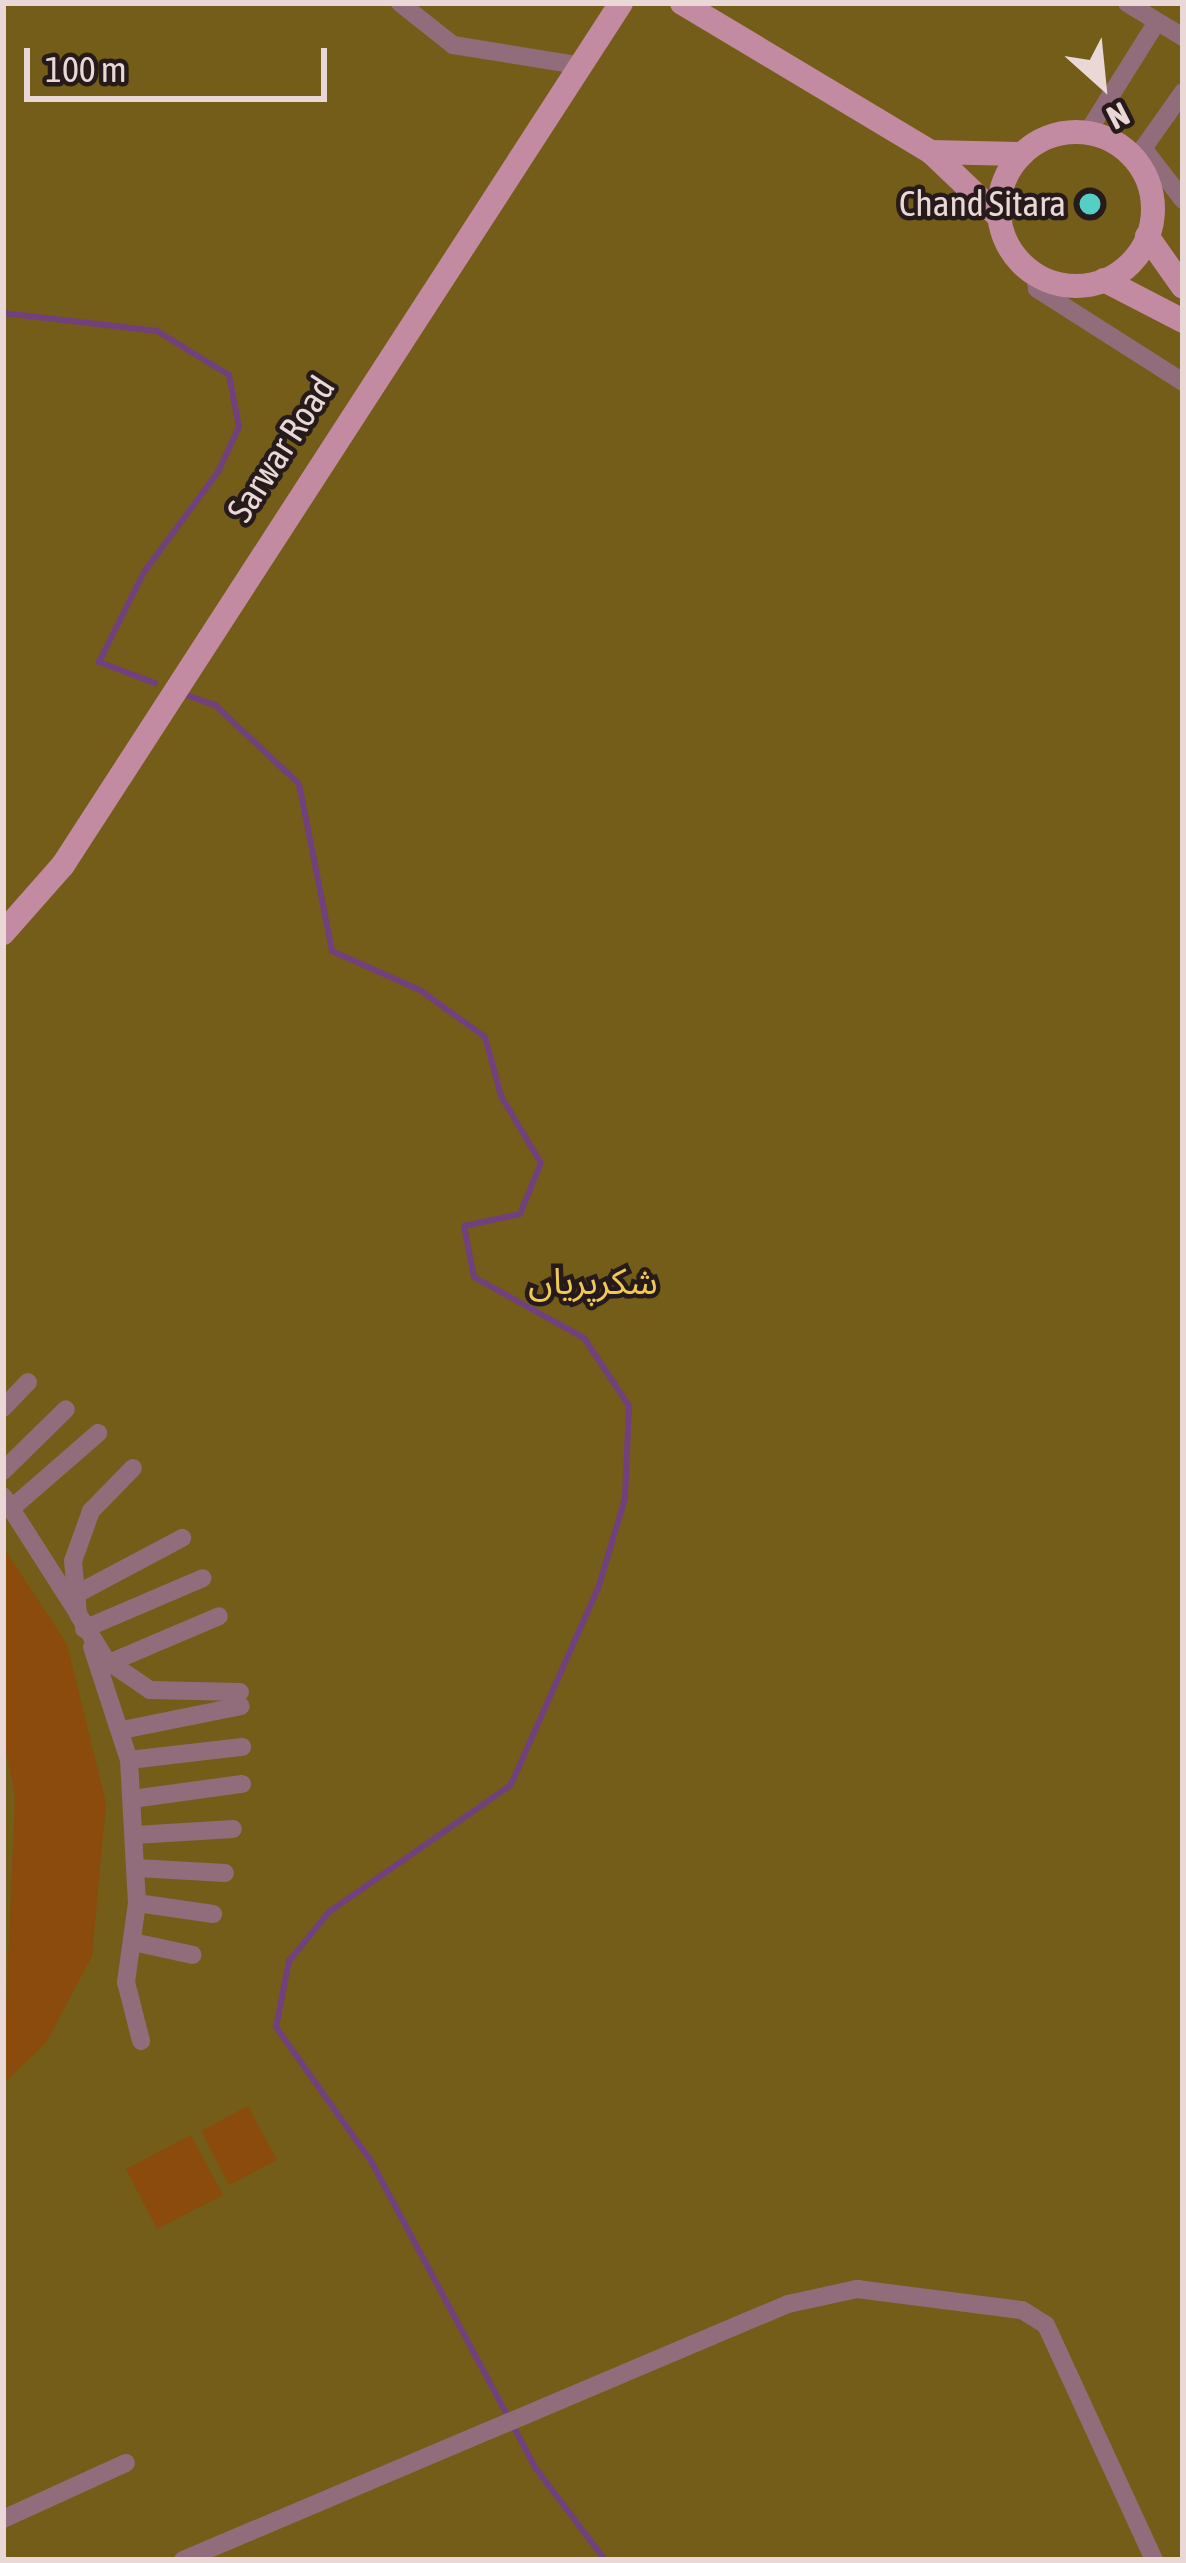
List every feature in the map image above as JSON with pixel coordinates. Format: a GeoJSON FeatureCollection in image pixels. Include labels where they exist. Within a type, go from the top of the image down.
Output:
{"type":"FeatureCollection","features":[{"type":"Feature","properties":{"kind":"street"},"geometry":{"type":"LineString","coordinates":[[400,3],[453,45],[577,65]]}},
{"type":"Feature","properties":{"kind":"street","name":"Sarwar Road"},"geometry":{"type":"LineString","coordinates":[[3,933],[63,865],[621,3]]}},
{"type":"Feature","properties":{"kind":"street"},"geometry":{"type":"LineString","coordinates":[[682,3],[931,152],[999,217],[1035,274],[1037,289],[1183,382]]}},
{"type":"Feature","properties":{"kind":"street"},"geometry":{"type":"LineString","coordinates":[[1126,3],[1183,38]]}},
{"type":"Feature","properties":{"kind":"street"},"geometry":{"type":"LineString","coordinates":[[931,152],[1022,154],[1087,133],[1157,22]]}},
{"type":"Feature","properties":{"kind":"street"},"geometry":{"type":"LineString","coordinates":[[1139,154],[1183,92]]}},
{"type":"Feature","properties":{"kind":"street"},"geometry":{"type":"LineString","coordinates":[[1087,133],[1139,154],[1183,200]]}},
{"type":"Feature","properties":{"kind":"street"},"geometry":{"type":"LineString","coordinates":[[999,217],[1022,154]]}},
{"type":"Feature","properties":{"kind":"street"},"geometry":{"type":"LineString","coordinates":[[1104,280],[1148,236],[1152,201],[1139,154]]}},
{"type":"Feature","properties":{"kind":"street"},"geometry":{"type":"LineString","coordinates":[[1148,236],[1182,284]]}},
{"type":"Feature","properties":{"kind":"street"},"geometry":{"type":"LineString","coordinates":[[1035,274],[1104,280],[1183,321]]}},
{"type":"Feature","properties":{"kind":"street"},"geometry":{"type":"LineString","coordinates":[[3,1408],[28,1382]]}},
{"type":"Feature","properties":{"kind":"street"},"geometry":{"type":"LineString","coordinates":[[3,1471],[66,1409]]}},
{"type":"Feature","properties":{"kind":"street"},"geometry":{"type":"LineString","coordinates":[[98,1433],[8,1501],[71,1598],[122,1730],[129,1760],[137,1868],[134,1942],[126,1982],[140,2041]]}},
{"type":"Feature","properties":{"kind":"street"},"geometry":{"type":"LineString","coordinates":[[122,1730],[241,1699],[150,1690],[106,1660],[78,1615],[73,1561],[91,1510],[133,1468]]}},
{"type":"Feature","properties":{"kind":"street"},"geometry":{"type":"LineString","coordinates":[[71,1598],[182,1538]]}},
{"type":"Feature","properties":{"kind":"street"},"geometry":{"type":"LineString","coordinates":[[84,1629],[203,1578]]}},
{"type":"Feature","properties":{"kind":"street"},"geometry":{"type":"LineString","coordinates":[[101,1666],[219,1616]]}},
{"type":"Feature","properties":{"kind":"street"},"geometry":{"type":"LineString","coordinates":[[129,1760],[242,1747]]}},
{"type":"Feature","properties":{"kind":"street"},"geometry":{"type":"LineString","coordinates":[[132,1799],[242,1784]]}},
{"type":"Feature","properties":{"kind":"street"},"geometry":{"type":"LineString","coordinates":[[135,1835],[233,1829]]}},
{"type":"Feature","properties":{"kind":"street"},"geometry":{"type":"LineString","coordinates":[[137,1868],[225,1874]]}},
{"type":"Feature","properties":{"kind":"street"},"geometry":{"type":"LineString","coordinates":[[137,1904],[213,1914]]}},
{"type":"Feature","properties":{"kind":"street"},"geometry":{"type":"LineString","coordinates":[[134,1942],[194,1955]]}},
{"type":"Feature","properties":{"kind":"street"},"geometry":{"type":"LineString","coordinates":[[183,2560],[822,2294],[1022,2310],[1063,2352],[1154,2560]]}},
{"type":"Feature","properties":{"kind":"street"},"geometry":{"type":"LineString","coordinates":[[3,2519],[126,2463]]}},
{"type":"Feature","properties":{"kind":"green space","name":"شکرپریاں"},"geometry":{"type":"Polygon","coordinates":[[[3,3],[1183,3],[1183,2560],[3,2560],[3,3]]]}},
{"type":"Feature","properties":{"kind":"building"},"geometry":{"type":"Polygon","coordinates":[[[3,1547],[67,1644],[106,1803],[92,1956],[46,2043],[3,2084],[15,1795],[3,1738],[3,1547]]]}},
{"type":"Feature","properties":{"kind":"building"},"geometry":{"type":"Polygon","coordinates":[[[248,2106],[277,2160],[229,2185],[201,2131],[248,2106]]]}},
{"type":"Feature","properties":{"kind":"building"},"geometry":{"type":"Polygon","coordinates":[[[191,2135],[223,2195],[157,2229],[126,2169],[191,2135]]]}},
{"type":"Feature","properties":{"kind":"waterway"},"geometry":{"type":"LineString","coordinates":[[3,313],[157,331],[229,375],[239,427],[218,472],[144,572],[99,662],[155,683]]}},
{"type":"Feature","properties":{"kind":"waterway"},"geometry":{"type":"LineString","coordinates":[[189,696],[215,705],[299,784],[332,951],[420,990],[485,1037],[501,1096],[541,1163],[520,1214],[464,1226],[474,1277],[584,1338],[629,1406],[625,1498],[599,1586],[511,1785],[329,1912],[289,1961],[276,2027],[371,2161],[537,2470],[605,2560]]}},
{"type":"Feature","properties":{"kind":"place","name":"Chand Sitara"},"geometry":{"type":"Point","coordinates":[1090,204]}}]}
